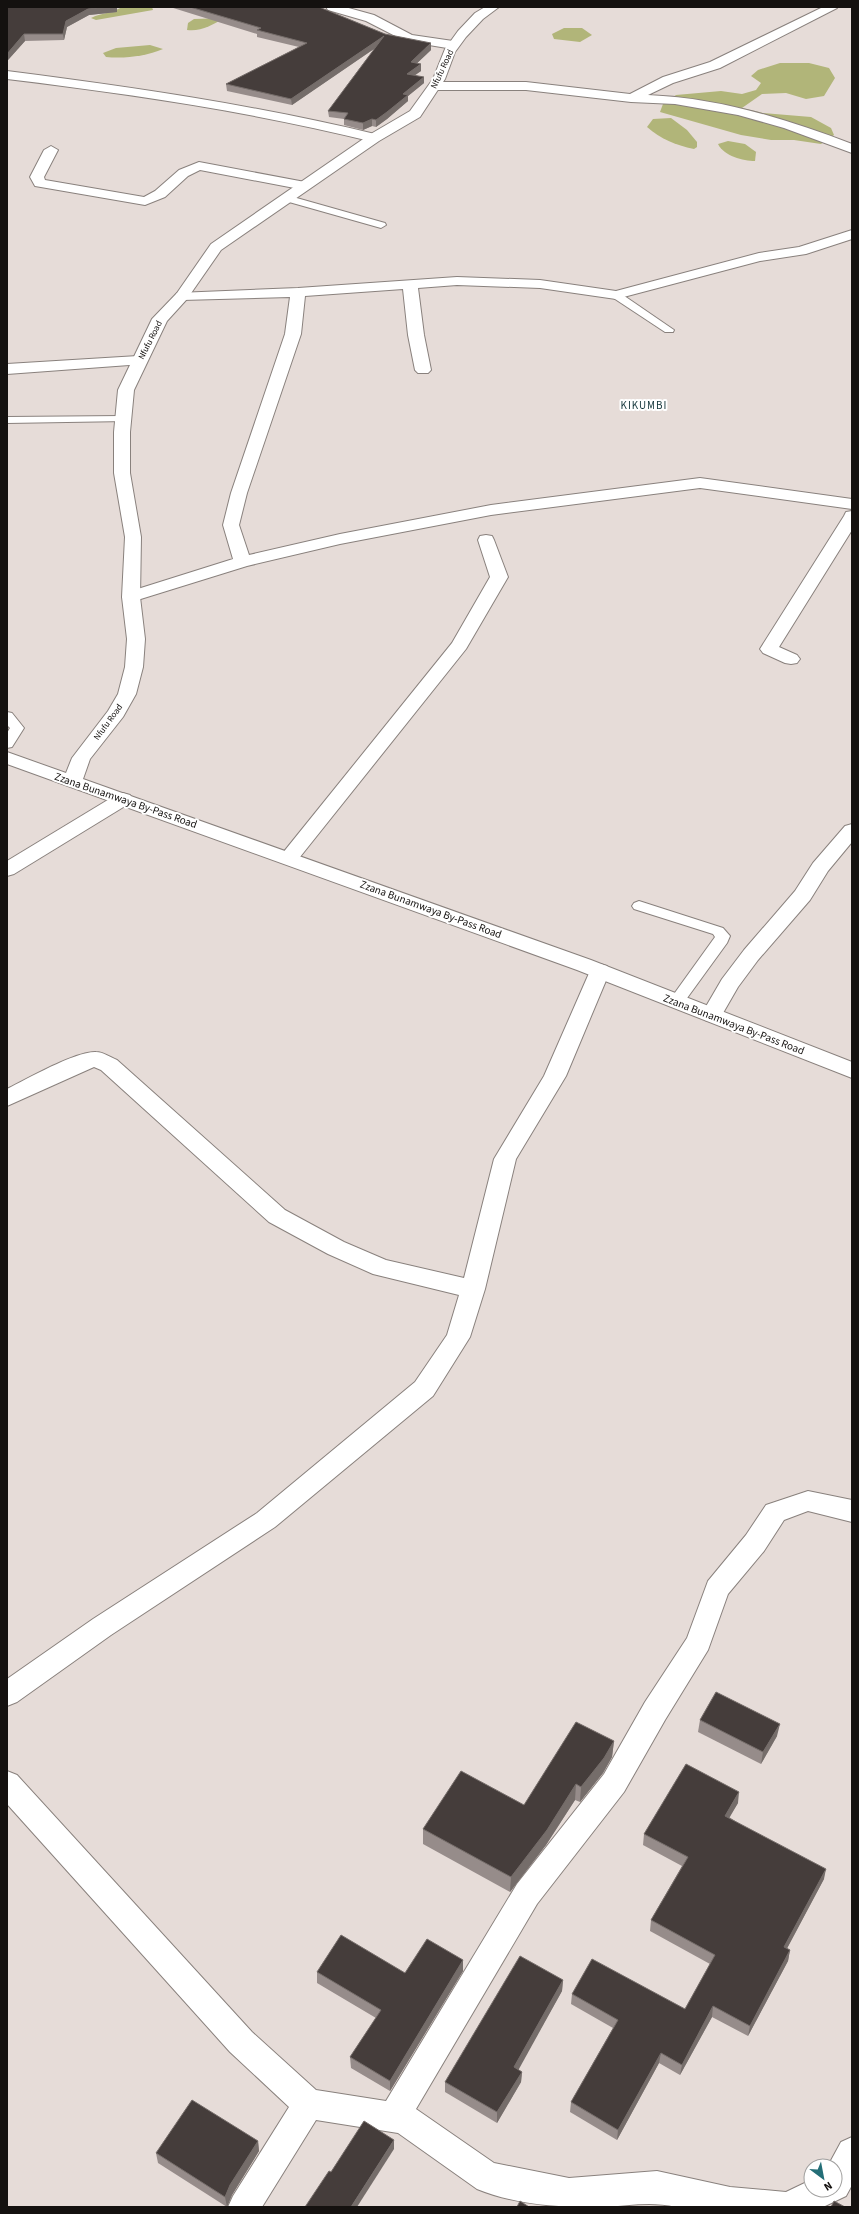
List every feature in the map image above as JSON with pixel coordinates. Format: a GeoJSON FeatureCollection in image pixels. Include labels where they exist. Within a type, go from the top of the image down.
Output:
{"type":"FeatureCollection","features":[{"type":"Feature","properties":{"kind":"street"},"geometry":{"type":"LineString","coordinates":[[332,7],[370,18],[409,38],[453,45]]}},
{"type":"Feature","properties":{"kind":"street","name":"Nfufu Road"},"geometry":{"type":"LineString","coordinates":[[73,781],[81,758],[116,713],[127,694],[134,668],[136,639],[131,597],[133,537],[122,473],[123,419],[126,390],[138,361],[160,319],[182,296],[216,247],[374,138],[415,114],[435,86],[448,52],[453,45],[479,16],[493,7]]}},
{"type":"Feature","properties":{"kind":"street"},"geometry":{"type":"LineString","coordinates":[[631,98],[668,80],[715,65],[831,8]]}},
{"type":"Feature","properties":{"kind":"street"},"geometry":{"type":"LineString","coordinates":[[7,75],[222,105],[330,126],[374,138]]}},
{"type":"Feature","properties":{"kind":"street"},"geometry":{"type":"LineString","coordinates":[[435,86],[526,86],[631,98],[675,100],[740,111],[789,125],[852,149]]}},
{"type":"Feature","properties":{"kind":"street"},"geometry":{"type":"LineString","coordinates":[[50,150],[37,177],[40,183],[145,201],[159,196],[184,171],[199,166],[305,186]]}},
{"type":"Feature","properties":{"kind":"street"},"geometry":{"type":"LineString","coordinates":[[182,296],[298,292],[410,283],[457,281],[540,284],[616,294],[759,257],[801,251],[852,234]]}},
{"type":"Feature","properties":{"kind":"street"},"geometry":{"type":"LineString","coordinates":[[410,283],[416,335],[423,370]]}},
{"type":"Feature","properties":{"kind":"street"},"geometry":{"type":"LineString","coordinates":[[242,562],[231,525],[239,492],[293,334],[298,292]]}},
{"type":"Feature","properties":{"kind":"street"},"geometry":{"type":"LineString","coordinates":[[7,369],[138,361]]}},
{"type":"Feature","properties":{"kind":"street"},"geometry":{"type":"LineString","coordinates":[[131,597],[242,562],[340,539],[491,510],[700,483],[852,504]]}},
{"type":"Feature","properties":{"kind":"street"},"geometry":{"type":"LineString","coordinates":[[792,659],[769,649],[807,600],[852,516]]}},
{"type":"Feature","properties":{"kind":"street"},"geometry":{"type":"LineString","coordinates":[[289,858],[460,645],[499,577],[486,540]]}},
{"type":"Feature","properties":{"kind":"street","name":"Zzana Bunamwaya By-Pass Road"},"geometry":{"type":"LineString","coordinates":[[7,758],[289,858],[600,971],[852,1070]]}},
{"type":"Feature","properties":{"kind":"street"},"geometry":{"type":"LineString","coordinates":[[7,870],[123,799]]}},
{"type":"Feature","properties":{"kind":"street"},"geometry":{"type":"LineString","coordinates":[[712,1015],[729,984],[751,955],[803,895],[820,867],[852,830]]}},
{"type":"Feature","properties":{"kind":"street"},"geometry":{"type":"LineString","coordinates":[[7,1694],[102,1627],[266,1520],[424,1389],[458,1337],[473,1289],[505,1159],[555,1076],[600,971]]}},
{"type":"Feature","properties":{"kind":"street"},"geometry":{"type":"LineString","coordinates":[[7,1098],[87,1060],[97,1059],[109,1065],[277,1216],[336,1248],[381,1268],[473,1289]]}},
{"type":"Feature","properties":{"kind":"street"},"geometry":{"type":"LineString","coordinates":[[394,2117],[527,1894],[614,1783],[655,1711],[698,1642],[717,1589],[755,1543],[775,1512],[808,1501],[852,1511]]}},
{"type":"Feature","properties":{"kind":"street"},"geometry":{"type":"LineString","coordinates":[[7,1784],[241,2042],[310,2104],[404,2119],[488,2178],[570,2194],[657,2187],[730,2203],[784,2207]]}},
{"type":"Feature","properties":{"kind":"street"},"geometry":{"type":"LineString","coordinates":[[244,2207],[310,2104]]}},
{"type":"Feature","properties":{"kind":"street"},"geometry":{"type":"LineString","coordinates":[[843,2170],[852,2153]]}},
{"type":"Feature","properties":{"kind":"street"},"geometry":{"type":"LineString","coordinates":[[789,2207],[808,2198]]}},
{"type":"Feature","properties":{"kind":"lane"},"geometry":{"type":"LineString","coordinates":[[286,198],[381,225]]}},
{"type":"Feature","properties":{"kind":"lane"},"geometry":{"type":"LineString","coordinates":[[616,294],[669,330]]}},
{"type":"Feature","properties":{"kind":"lane"},"geometry":{"type":"LineString","coordinates":[[7,420],[123,419]]}},
{"type":"Feature","properties":{"kind":"lane"},"geometry":{"type":"LineString","coordinates":[[7,716],[17,728],[7,744]]}},
{"type":"Feature","properties":{"kind":"lane"},"geometry":{"type":"LineString","coordinates":[[639,906],[718,931],[722,936],[722,940],[677,1001]]}},
{"type":"Feature","properties":{"kind":"green space"},"geometry":{"type":"Polygon","coordinates":[[[122,7],[152,7],[153,10],[96,20],[91,18],[114,11],[122,7]]]}},
{"type":"Feature","properties":{"kind":"green space"},"geometry":{"type":"Polygon","coordinates":[[[224,18],[202,29],[187,30],[188,23],[194,19],[224,18]]]}},
{"type":"Feature","properties":{"kind":"green space"},"geometry":{"type":"Polygon","coordinates":[[[564,28],[582,28],[592,35],[580,42],[554,39],[552,34],[564,28]]]}},
{"type":"Feature","properties":{"kind":"green space"},"geometry":{"type":"Polygon","coordinates":[[[150,45],[163,49],[143,55],[113,58],[106,57],[103,53],[116,48],[150,45]]]}},
{"type":"Feature","properties":{"kind":"green space"},"geometry":{"type":"Polygon","coordinates":[[[780,63],[809,63],[829,68],[835,78],[824,96],[806,99],[786,93],[762,94],[742,108],[763,113],[811,117],[831,128],[834,135],[821,144],[794,140],[771,140],[741,135],[660,112],[663,104],[676,95],[721,91],[742,94],[756,90],[761,83],[751,76],[758,70],[780,63]]]}},
{"type":"Feature","properties":{"kind":"green space"},"geometry":{"type":"Polygon","coordinates":[[[671,118],[687,130],[697,142],[697,147],[694,149],[681,146],[663,138],[647,127],[653,119],[671,118]]]}},
{"type":"Feature","properties":{"kind":"green space"},"geometry":{"type":"Polygon","coordinates":[[[728,141],[745,144],[756,152],[755,161],[740,159],[729,155],[718,144],[728,141]]]}},
{"type":"Feature","properties":{"kind":"building"},"geometry":{"type":"Polygon","coordinates":[[[7,7],[107,7],[88,9],[66,21],[63,34],[24,34],[7,54],[7,7]]]}},
{"type":"Feature","properties":{"kind":"building"},"geometry":{"type":"Polygon","coordinates":[[[190,7],[319,7],[385,34],[431,43],[411,62],[421,64],[407,74],[424,77],[403,94],[408,95],[387,112],[376,120],[372,119],[363,123],[344,119],[348,113],[328,111],[384,36],[291,99],[226,84],[307,43],[257,30],[261,28],[190,7]]]}},
{"type":"Feature","properties":{"kind":"building"},"geometry":{"type":"Polygon","coordinates":[[[716,1692],[780,1724],[763,1752],[700,1720],[716,1692]]]}},
{"type":"Feature","properties":{"kind":"building"},"geometry":{"type":"Polygon","coordinates":[[[576,1722],[614,1741],[604,1758],[581,1787],[576,1784],[547,1830],[511,1877],[423,1829],[461,1771],[524,1805],[576,1722]]]}},
{"type":"Feature","properties":{"kind":"building"},"geometry":{"type":"Polygon","coordinates":[[[686,1764],[739,1792],[725,1816],[826,1869],[784,1947],[790,1950],[750,2026],[713,2006],[682,2065],[661,2053],[618,2130],[571,2102],[618,2020],[572,1994],[592,1959],[685,2009],[715,1955],[651,1920],[688,1857],[644,1834],[686,1764]]]}},
{"type":"Feature","properties":{"kind":"building"},"geometry":{"type":"Polygon","coordinates":[[[341,1935],[405,1973],[427,1939],[463,1960],[390,2081],[350,2057],[381,2010],[317,1972],[341,1935]]]}},
{"type":"Feature","properties":{"kind":"building"},"geometry":{"type":"Polygon","coordinates":[[[520,1956],[563,1980],[514,2067],[522,2072],[497,2112],[445,2082],[520,1956]]]}},
{"type":"Feature","properties":{"kind":"building"},"geometry":{"type":"Polygon","coordinates":[[[192,2100],[258,2141],[230,2185],[225,2197],[156,2153],[192,2100]]]}},
{"type":"Feature","properties":{"kind":"building"},"geometry":{"type":"Polygon","coordinates":[[[364,2121],[394,2140],[351,2207],[305,2207],[329,2171],[331,2172],[364,2121]]]}},
{"type":"Feature","properties":{"kind":"building"},"geometry":{"type":"Polygon","coordinates":[[[520,2201],[529,2207],[517,2207],[520,2201]]]}},
{"type":"Feature","properties":{"kind":"building"},"geometry":{"type":"Polygon","coordinates":[[[834,2201],[845,2207],[831,2207],[834,2201]]]}},
{"type":"Feature","properties":{"kind":"district","name":"KIKUMBI"},"geometry":{"type":"Point","coordinates":[644,405]}}]}
